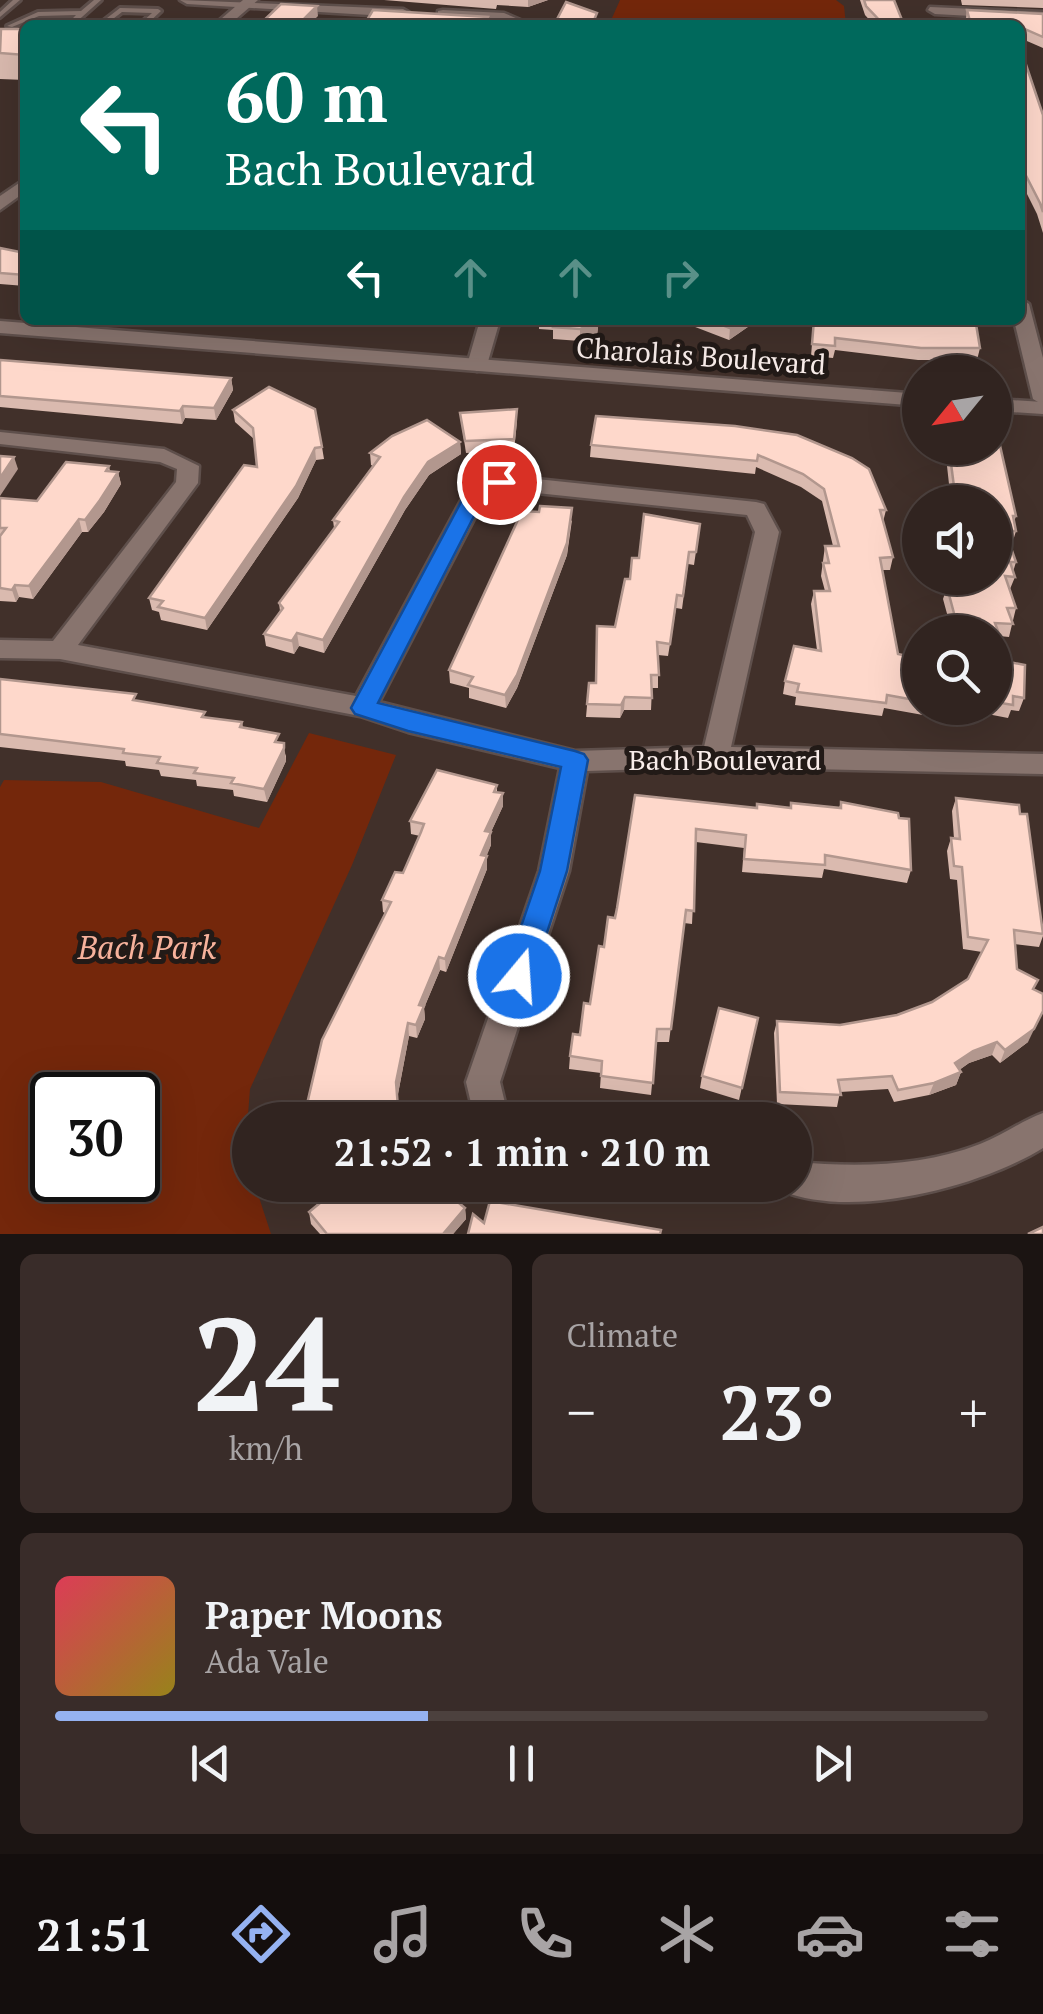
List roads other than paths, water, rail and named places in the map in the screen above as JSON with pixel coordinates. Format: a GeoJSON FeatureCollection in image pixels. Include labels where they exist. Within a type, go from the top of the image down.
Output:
{"type":"FeatureCollection","features":[{"type":"Feature","properties":{"kind":"street"},"geometry":{"type":"LineString","coordinates":[[187,0],[412,13]]}},
{"type":"Feature","properties":{"kind":"street"},"geometry":{"type":"LineString","coordinates":[[923,0],[936,18],[1043,16]]}},
{"type":"Feature","properties":{"kind":"street"},"geometry":{"type":"LineString","coordinates":[[227,20],[250,1]]}},
{"type":"Feature","properties":{"kind":"street"},"geometry":{"type":"LineString","coordinates":[[347,20],[357,10]]}},
{"type":"Feature","properties":{"kind":"street"},"geometry":{"type":"LineString","coordinates":[[430,14],[512,20]]}},
{"type":"Feature","properties":{"kind":"street"},"geometry":{"type":"LineString","coordinates":[[0,205],[20,188]]}},
{"type":"Feature","properties":{"kind":"street"},"geometry":{"type":"LineString","coordinates":[[1027,312],[1043,399]]}},
{"type":"Feature","properties":{"kind":"street"},"geometry":{"type":"LineString","coordinates":[[478,365],[489,325]]}},
{"type":"Feature","properties":{"kind":"street","name":"Charolais Boulevard"},"geometry":{"type":"LineString","coordinates":[[0,327],[902,399]]}},
{"type":"Feature","properties":{"kind":"street"},"geometry":{"type":"LineString","coordinates":[[1012,406],[1043,408]]}},
{"type":"Feature","properties":{"kind":"street"},"geometry":{"type":"LineString","coordinates":[[0,438],[164,456],[188,466],[187,483],[60,650]]}},
{"type":"Feature","properties":{"kind":"street"},"geometry":{"type":"LineString","coordinates":[[363,708],[479,487],[499,482],[756,510],[766,532],[715,757]]}},
{"type":"Feature","properties":{"kind":"street","name":"Bach Boulevard"},"geometry":{"type":"LineString","coordinates":[[0,650],[60,650],[363,708],[575,760],[715,757],[1043,764]]}},
{"type":"Feature","properties":{"kind":"street"},"geometry":{"type":"LineString","coordinates":[[488,1102],[484,1082],[554,871],[575,760]]}},
{"type":"Feature","properties":{"kind":"street"},"geometry":{"type":"LineString","coordinates":[[812,1182],[853,1186],[935,1175],[1014,1149],[1043,1128]]}},
{"type":"Feature","properties":{"kind":"lane"},"geometry":{"type":"LineString","coordinates":[[0,14],[17,0]]}},
{"type":"Feature","properties":{"kind":"lane"},"geometry":{"type":"LineString","coordinates":[[74,20],[98,0]]}},
{"type":"Feature","properties":{"kind":"lane"},"geometry":{"type":"LineString","coordinates":[[107,20],[120,10],[158,11],[148,20]]}},
{"type":"Feature","properties":{"kind":"lane"},"geometry":{"type":"LineString","coordinates":[[24,20],[38,14],[82,13]]}},
{"type":"Feature","properties":{"kind":"lane"},"geometry":{"type":"LineString","coordinates":[[10,26],[20,22]]}},
{"type":"Feature","properties":{"kind":"park label","name":"Bach Park"},"geometry":{"type":"Point","coordinates":[147,948]}}]}
